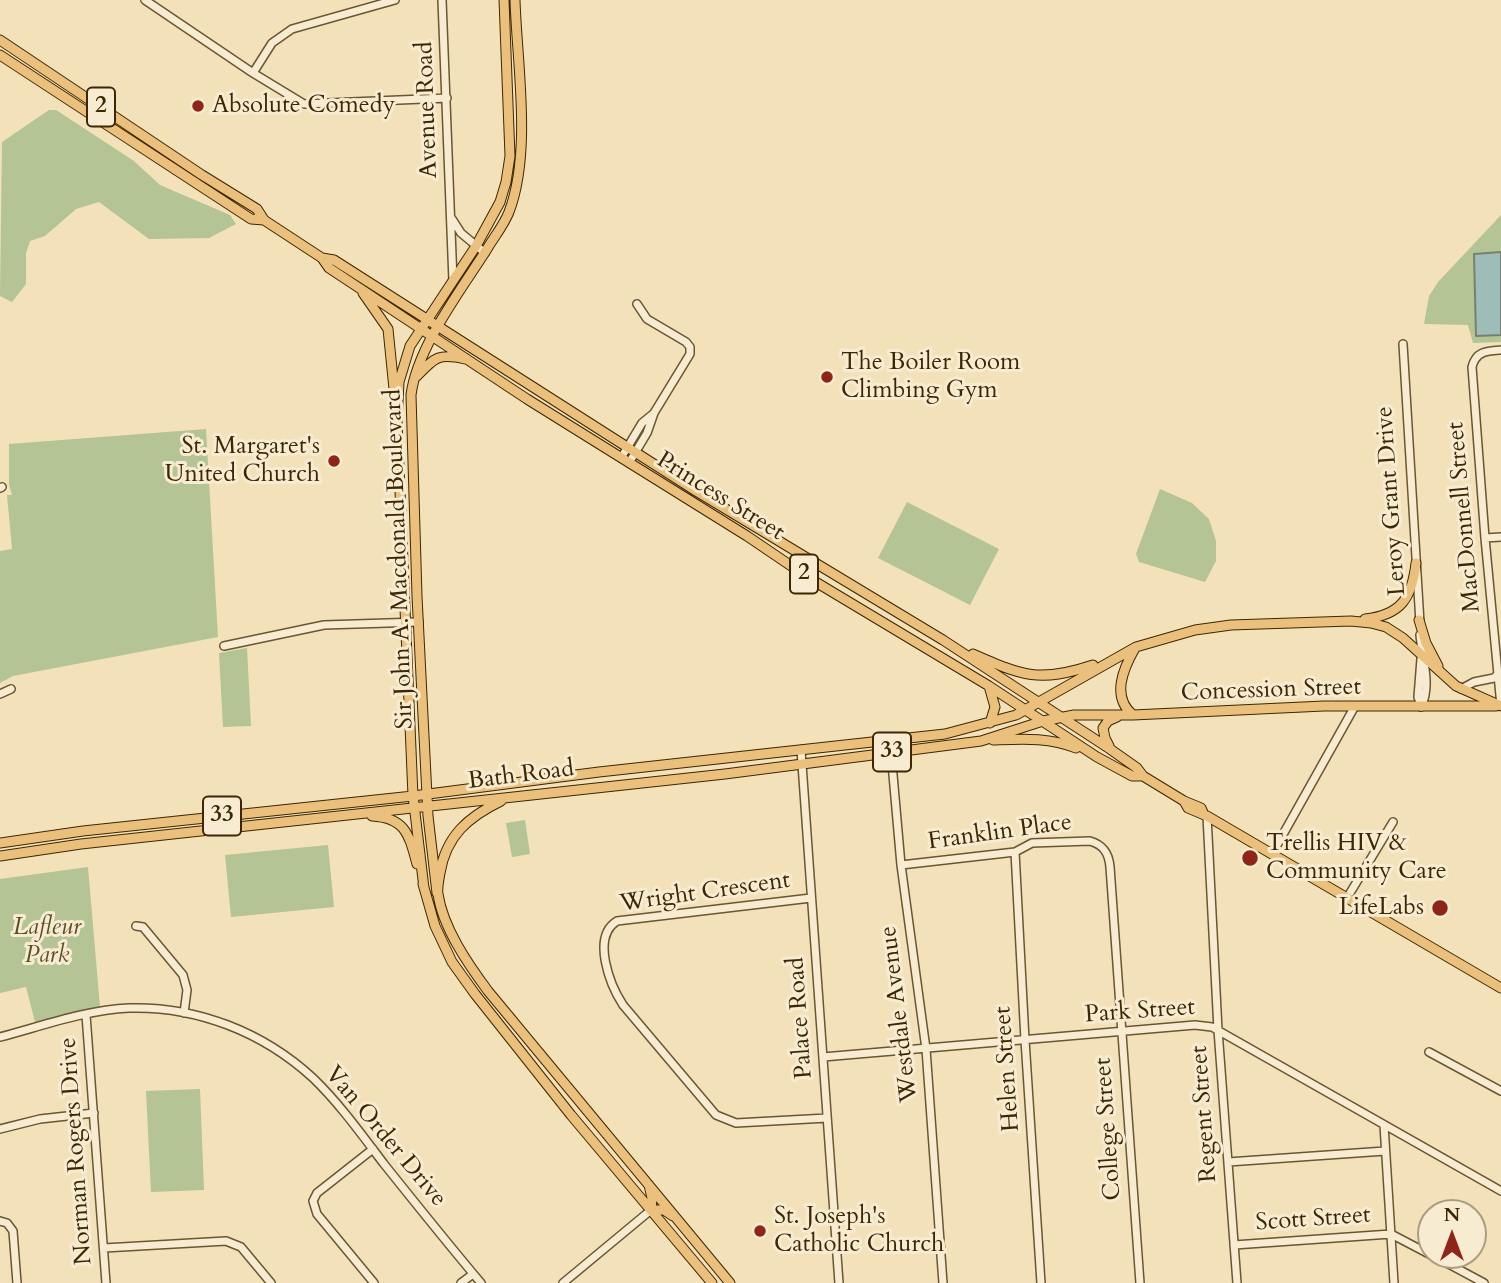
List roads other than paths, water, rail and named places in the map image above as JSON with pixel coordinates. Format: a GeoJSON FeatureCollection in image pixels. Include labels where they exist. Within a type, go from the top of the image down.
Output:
{"type":"FeatureCollection","features":[{"type":"Feature","properties":{"kind":"main road","name":"Sir John A. Macdonald Boulevard"},"geometry":{"type":"LineString","coordinates":[[424,888],[413,796],[397,421],[402,366],[424,323],[476,246],[500,202],[510,156],[504,0]]}},
{"type":"Feature","properties":{"kind":"main road","name":"Sir John A. Macdonald Boulevard"},"geometry":{"type":"LineString","coordinates":[[515,0],[521,160],[517,186],[509,215],[433,335],[413,379],[410,418],[427,794],[437,893],[463,955],[488,991],[730,1283]]}},
{"type":"Feature","properties":{"kind":"main road","name":"Princess Street"},"geometry":{"type":"LineString","coordinates":[[0,40],[257,209],[264,220],[322,258],[329,268],[357,286],[424,323],[439,326],[632,450],[943,640],[1110,749],[1137,768],[1143,776],[1184,801],[1188,808],[1206,815],[1501,988]]}},
{"type":"Feature","properties":{"kind":"main road","name":"Princess Street"},"geometry":{"type":"LineString","coordinates":[[0,55],[251,219],[264,220]]}},
{"type":"Feature","properties":{"kind":"main road"},"geometry":{"type":"LineString","coordinates":[[196,184],[202,175]]}},
{"type":"Feature","properties":{"kind":"main road","name":"Princess Street"},"geometry":{"type":"LineString","coordinates":[[322,258],[334,260],[424,323],[433,335],[809,578],[989,686],[1097,757],[1132,776],[1143,776]]}},
{"type":"Feature","properties":{"kind":"main road"},"geometry":{"type":"LineString","coordinates":[[357,286],[388,329],[397,421]]}},
{"type":"Feature","properties":{"kind":"main road"},"geometry":{"type":"LineString","coordinates":[[413,379],[432,360],[446,355],[471,360]]}},
{"type":"Feature","properties":{"kind":"main road"},"geometry":{"type":"LineString","coordinates":[[1040,702],[1136,647],[1195,631],[1231,625],[1351,621],[1389,614],[1399,608],[1410,591],[1416,563]]}},
{"type":"Feature","properties":{"kind":"main road"},"geometry":{"type":"LineString","coordinates":[[1419,620],[1431,652],[1447,679]]}},
{"type":"Feature","properties":{"kind":"main road"},"geometry":{"type":"LineString","coordinates":[[1351,621],[1385,627],[1403,638],[1461,689],[1501,706]]}},
{"type":"Feature","properties":{"kind":"main road"},"geometry":{"type":"LineString","coordinates":[[943,640],[1013,672],[1033,676],[1071,673],[1111,660]]}},
{"type":"Feature","properties":{"kind":"main road"},"geometry":{"type":"LineString","coordinates":[[1110,749],[1103,727],[1108,721],[1127,715],[1122,703],[1121,679],[1136,647]]}},
{"type":"Feature","properties":{"kind":"main road"},"geometry":{"type":"LineString","coordinates":[[989,686],[995,707],[990,723]]}},
{"type":"Feature","properties":{"kind":"main road","name":"Bath Road"},"geometry":{"type":"LineString","coordinates":[[0,843],[945,734],[990,723],[1040,702]]}},
{"type":"Feature","properties":{"kind":"main road","name":"Concession Street"},"geometry":{"type":"LineString","coordinates":[[1043,721],[1063,717],[1355,706],[1501,706]]}},
{"type":"Feature","properties":{"kind":"main road","name":"Bath Road"},"geometry":{"type":"LineString","coordinates":[[0,856],[82,844],[428,807],[981,741],[1043,721]]}},
{"type":"Feature","properties":{"kind":"main road"},"geometry":{"type":"LineString","coordinates":[[981,741],[1058,741],[1097,757]]}},
{"type":"Feature","properties":{"kind":"main road"},"geometry":{"type":"LineString","coordinates":[[437,893],[442,861],[449,842],[461,826],[482,810],[509,797]]}},
{"type":"Feature","properties":{"kind":"main road"},"geometry":{"type":"LineString","coordinates":[[342,815],[383,817],[398,823],[406,831],[435,926],[452,962],[571,1115],[712,1283]]}},
{"type":"Feature","properties":{"kind":"main road"},"geometry":{"type":"LineString","coordinates":[[649,1183],[651,1210]]}},
{"type":"Feature","properties":{"kind":"main road"},"geometry":{"type":"LineString","coordinates":[[651,1210],[664,1210],[680,1221]]}},
{"type":"Feature","properties":{"kind":"street"},"geometry":{"type":"LineString","coordinates":[[145,0],[304,104],[447,98]]}},
{"type":"Feature","properties":{"kind":"street"},"geometry":{"type":"LineString","coordinates":[[253,73],[272,43],[292,29],[395,0]]}},
{"type":"Feature","properties":{"kind":"street","name":"Avenue Road"},"geometry":{"type":"LineString","coordinates":[[442,0],[453,282]]}},
{"type":"Feature","properties":{"kind":"street"},"geometry":{"type":"LineString","coordinates":[[452,219],[461,233],[485,253]]}},
{"type":"Feature","properties":{"kind":"street"},"geometry":{"type":"LineString","coordinates":[[625,460],[647,433],[654,413],[690,354],[687,342],[647,319],[637,304]]}},
{"type":"Feature","properties":{"kind":"street","name":"Leroy Grant Drive"},"geometry":{"type":"LineString","coordinates":[[1402,344],[1422,655],[1418,697],[1421,707]]}},
{"type":"Feature","properties":{"kind":"street","name":"MacDonnell Street"},"geometry":{"type":"LineString","coordinates":[[1501,349],[1482,352],[1472,367],[1501,706]]}},
{"type":"Feature","properties":{"kind":"street"},"geometry":{"type":"LineString","coordinates":[[1485,538],[1501,537]]}},
{"type":"Feature","properties":{"kind":"street"},"geometry":{"type":"LineString","coordinates":[[225,646],[324,625],[419,622]]}},
{"type":"Feature","properties":{"kind":"street"},"geometry":{"type":"LineString","coordinates":[[1461,689],[1497,675]]}},
{"type":"Feature","properties":{"kind":"street"},"geometry":{"type":"LineString","coordinates":[[0,694],[11,689]]}},
{"type":"Feature","properties":{"kind":"street"},"geometry":{"type":"LineString","coordinates":[[1272,854],[1355,706]]}},
{"type":"Feature","properties":{"kind":"street","name":"Westdale Avenue"},"geometry":{"type":"LineString","coordinates":[[890,741],[901,866],[926,1049],[943,1283]]}},
{"type":"Feature","properties":{"kind":"street","name":"Palace Road"},"geometry":{"type":"LineString","coordinates":[[801,750],[839,1283]]}},
{"type":"Feature","properties":{"kind":"street","name":"Regent Street"},"geometry":{"type":"LineString","coordinates":[[1206,815],[1237,1283]]}},
{"type":"Feature","properties":{"kind":"street"},"geometry":{"type":"LineString","coordinates":[[1347,898],[1393,822]]}},
{"type":"Feature","properties":{"kind":"street","name":"Franklin Place"},"geometry":{"type":"LineString","coordinates":[[901,866],[1015,852],[1032,844],[1086,840],[1103,847]]}},
{"type":"Feature","properties":{"kind":"street","name":"College Street"},"geometry":{"type":"LineString","coordinates":[[1103,847],[1109,861],[1140,1283]]}},
{"type":"Feature","properties":{"kind":"street","name":"Helen Street"},"geometry":{"type":"LineString","coordinates":[[1015,852],[1041,1283]]}},
{"type":"Feature","properties":{"kind":"street","name":"Wright Crescent"},"geometry":{"type":"LineString","coordinates":[[811,898],[617,921],[611,925],[604,939],[610,981],[618,997],[716,1115],[736,1124],[827,1118]]}},
{"type":"Feature","properties":{"kind":"street"},"geometry":{"type":"LineString","coordinates":[[136,926],[143,927],[183,975],[187,990],[184,1013]]}},
{"type":"Feature","properties":{"kind":"street","name":"Van Order Drive"},"geometry":{"type":"LineString","coordinates":[[0,1037],[86,1015],[127,1008],[184,1013],[253,1035],[313,1079],[481,1283]]}},
{"type":"Feature","properties":{"kind":"street","name":"Norman Rogers Drive"},"geometry":{"type":"LineString","coordinates":[[86,1015],[106,1283]]}},
{"type":"Feature","properties":{"kind":"street","name":"Park Street"},"geometry":{"type":"LineString","coordinates":[[823,1058],[1195,1025],[1212,1027],[1501,1191]]}},
{"type":"Feature","properties":{"kind":"street"},"geometry":{"type":"LineString","coordinates":[[1429,1052],[1501,1091]]}},
{"type":"Feature","properties":{"kind":"street"},"geometry":{"type":"LineString","coordinates":[[0,1129],[40,1119],[94,1113]]}},
{"type":"Feature","properties":{"kind":"street"},"geometry":{"type":"LineString","coordinates":[[1384,1125],[1394,1283]]}},
{"type":"Feature","properties":{"kind":"street"},"geometry":{"type":"LineString","coordinates":[[373,1149],[317,1193],[313,1201],[317,1214],[374,1283]]}},
{"type":"Feature","properties":{"kind":"street"},"geometry":{"type":"LineString","coordinates":[[1228,1162],[1385,1151]]}},
{"type":"Feature","properties":{"kind":"street"},"geometry":{"type":"LineString","coordinates":[[563,1283],[651,1210]]}},
{"type":"Feature","properties":{"kind":"street"},"geometry":{"type":"LineString","coordinates":[[0,1221],[8,1223],[13,1231],[17,1283]]}},
{"type":"Feature","properties":{"kind":"street","name":"Scott Street"},"geometry":{"type":"LineString","coordinates":[[1234,1245],[1391,1234],[1417,1248]]}},
{"type":"Feature","properties":{"kind":"street"},"geometry":{"type":"LineString","coordinates":[[104,1248],[226,1241],[241,1247],[271,1283]]}},
{"type":"Feature","properties":{"kind":"street","name":"Scott Street"},"geometry":{"type":"LineString","coordinates":[[1454,1269],[1472,1280],[1484,1283]]}},
{"type":"Feature","properties":{"kind":"street"},"geometry":{"type":"LineString","coordinates":[[461,1283],[473,1273]]}},
{"type":"Feature","properties":{"kind":"water"},"geometry":{"type":"Polygon","coordinates":[[[1501,252],[1501,335],[1476,336],[1474,254],[1501,252]]]}},
{"type":"Feature","properties":{"kind":"place","name":"Absolute Comedy"},"geometry":{"type":"Point","coordinates":[198,106]}},
{"type":"Feature","properties":{"kind":"place","name":"The Boiler Room Climbing Gym"},"geometry":{"type":"Point","coordinates":[827,377]}},
{"type":"Feature","properties":{"kind":"place","name":"St. Margaret's United Church"},"geometry":{"type":"Point","coordinates":[334,461]}},
{"type":"Feature","properties":{"kind":"place","name":"Trellis HIV & Community Care"},"geometry":{"type":"Point","coordinates":[1250,858]}},
{"type":"Feature","properties":{"kind":"place","name":"LifeLabs"},"geometry":{"type":"Point","coordinates":[1440,908]}},
{"type":"Feature","properties":{"kind":"place","name":"St. Joseph's Catholic Church"},"geometry":{"type":"Point","coordinates":[760,1231]}},
{"type":"Feature","properties":{"kind":"park label","name":"Lafleur Park"},"geometry":{"type":"Point","coordinates":[47,942]}}]}
